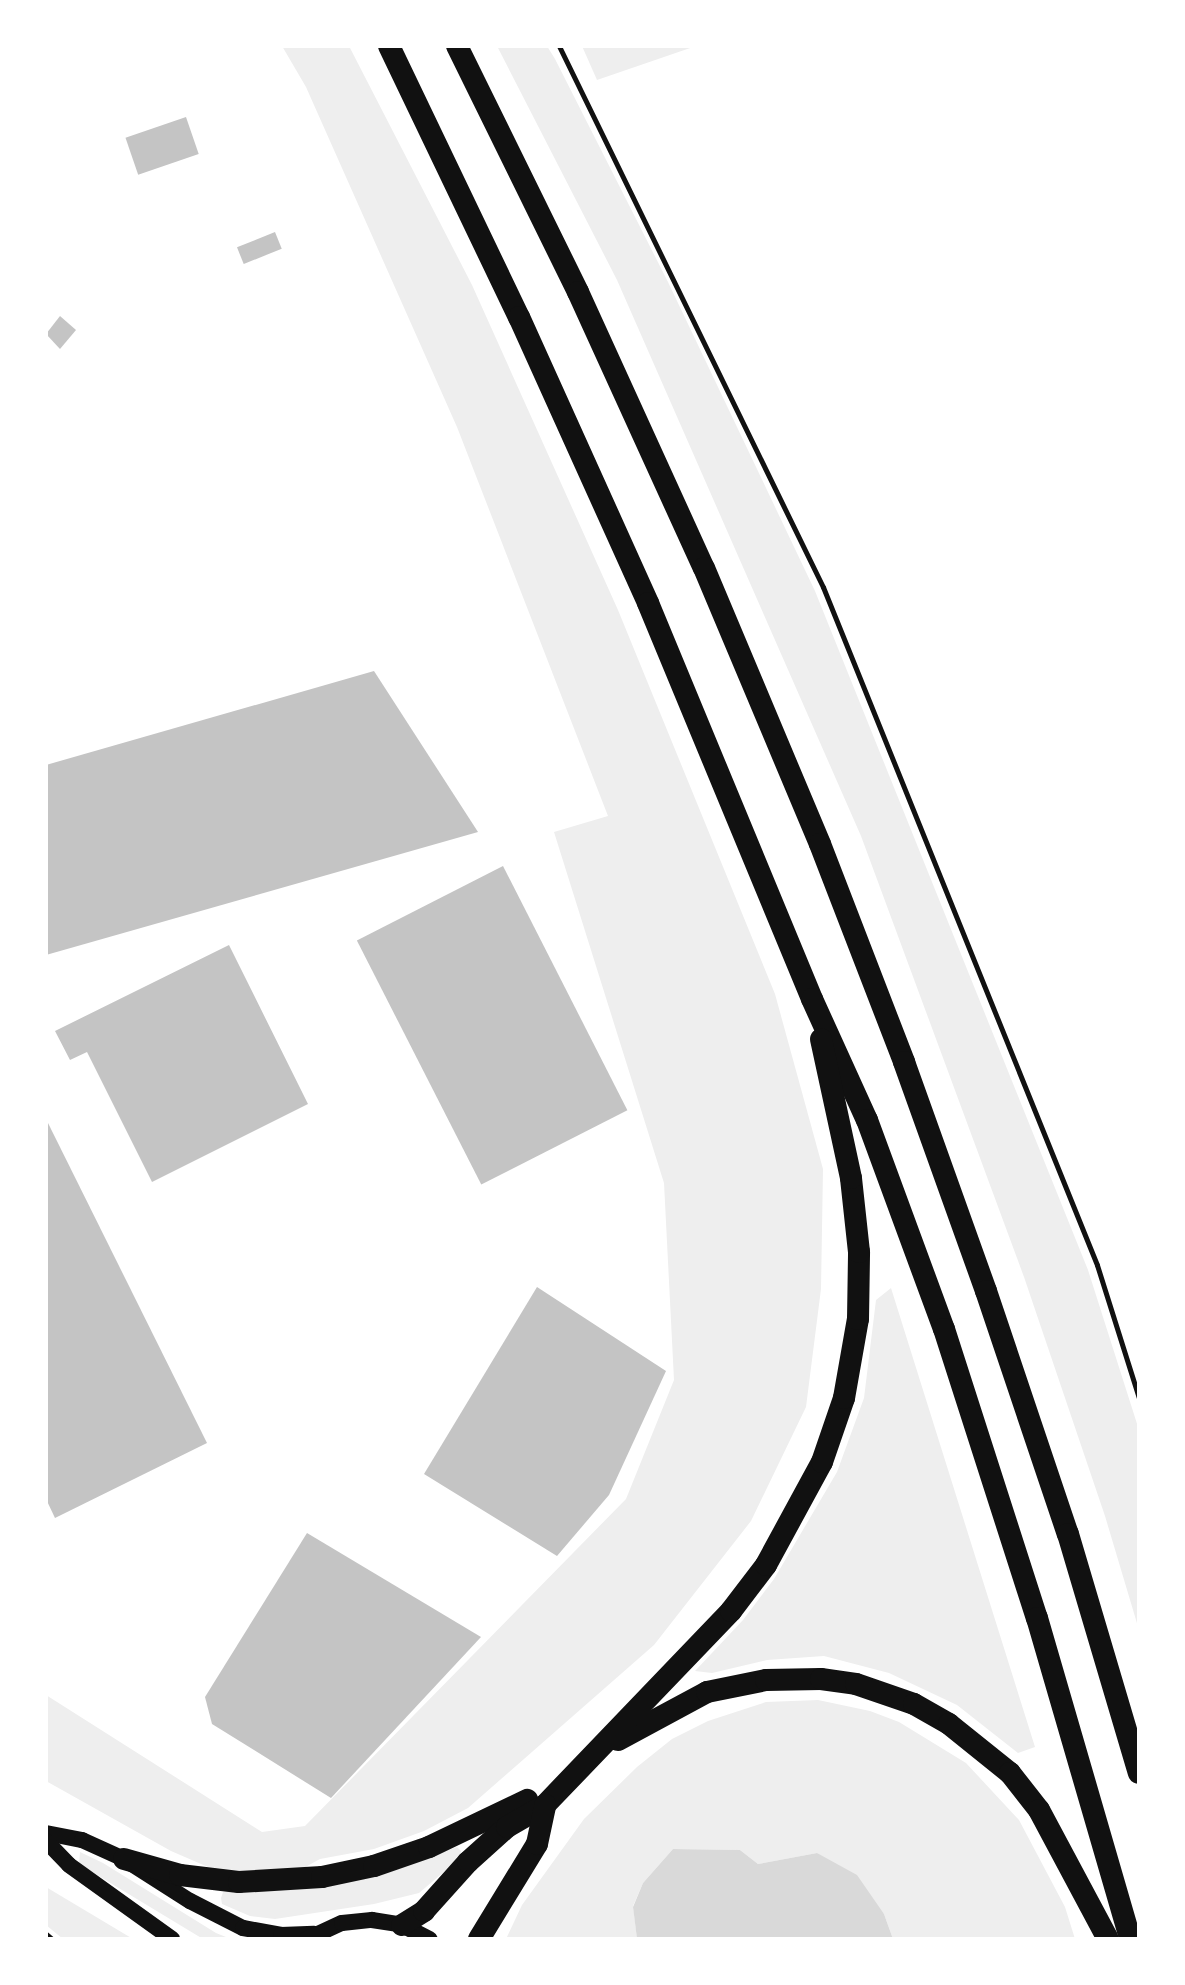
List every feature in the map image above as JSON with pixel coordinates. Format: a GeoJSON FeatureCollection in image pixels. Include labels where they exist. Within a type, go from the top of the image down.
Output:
{"type":"FeatureCollection","features":[{"type":"Feature","properties":{"kind":"highway"},"geometry":{"type":"LineString","coordinates":[[389,46],[519,317],[648,603],[812,999],[867,1120],[944,1329],[1037,1618],[1130,1939]]}},
{"type":"Feature","properties":{"kind":"highway"},"geometry":{"type":"LineString","coordinates":[[457,46],[578,292],[697,554],[820,844],[986,1291],[1068,1534],[1139,1773]]}},
{"type":"Feature","properties":{"kind":"highway"},"geometry":{"type":"LineString","coordinates":[[402,1925],[424,1911],[468,1862],[507,1827],[545,1805],[731,1611],[766,1565],[822,1462],[844,1398],[858,1319],[859,1252],[851,1178],[812,999]]}},
{"type":"Feature","properties":{"kind":"highway"},"geometry":{"type":"LineString","coordinates":[[596,1753],[682,1704],[735,1685],[821,1679],[883,1692],[949,1724],[1010,1773],[1046,1823],[1108,1939]]}},
{"type":"Feature","properties":{"kind":"highway"},"geometry":{"type":"LineString","coordinates":[[124,1859],[180,1875],[239,1882],[322,1877],[374,1866],[429,1847],[568,1779]]}},
{"type":"Feature","properties":{"kind":"highway"},"geometry":{"type":"LineString","coordinates":[[479,1939],[537,1844],[545,1805]]}},
{"type":"Feature","properties":{"kind":"main road"},"geometry":{"type":"LineString","coordinates":[[46,1833],[82,1840],[124,1859],[190,1901],[243,1928],[281,1935],[310,1936],[342,1923],[372,1920],[402,1925],[430,1939]]}},
{"type":"Feature","properties":{"kind":"main road"},"geometry":{"type":"LineString","coordinates":[[46,1841],[69,1865],[172,1939]]}},
{"type":"Feature","properties":{"kind":"path"},"geometry":{"type":"LineString","coordinates":[[559,46],[823,587],[1097,1265],[1139,1398]]}},
{"type":"Feature","properties":{"kind":"path"},"geometry":{"type":"LineString","coordinates":[[46,1934],[52,1939]]}},
{"type":"Feature","properties":{"kind":"shaded area"},"geometry":{"type":"Polygon","coordinates":[[[282,46],[349,46],[472,285],[618,610],[775,994],[823,1169],[821,1289],[806,1407],[751,1521],[654,1645],[468,1808],[424,1831],[374,1849],[320,1859],[298,1871],[251,1872],[208,1867],[171,1851],[46,1781],[46,1695],[262,1832],[305,1826],[626,1499],[674,1380],[664,1183],[554,832],[608,816],[457,427],[306,87],[282,46]]]}},
{"type":"Feature","properties":{"kind":"shaded area"},"geometry":{"type":"Polygon","coordinates":[[[497,46],[547,46],[555,59],[668,282],[815,591],[1088,1270],[1139,1430],[1139,1630],[1105,1516],[1024,1277],[861,836],[617,280],[497,46]]]}},
{"type":"Feature","properties":{"kind":"shaded area"},"geometry":{"type":"Polygon","coordinates":[[[582,46],[696,46],[597,80],[582,46]]]}},
{"type":"Feature","properties":{"kind":"shaded area"},"geometry":{"type":"Polygon","coordinates":[[[891,1288],[1035,1747],[1018,1753],[957,1705],[889,1673],[824,1656],[767,1660],[712,1673],[695,1671],[743,1620],[774,1579],[837,1472],[864,1398],[876,1300],[891,1288]]]}},
{"type":"Feature","properties":{"kind":"shaded area"},"geometry":{"type":"Polygon","coordinates":[[[818,1700],[870,1711],[899,1722],[966,1763],[1019,1820],[1065,1907],[1075,1939],[893,1939],[884,1914],[817,1853],[758,1864],[740,1850],[673,1849],[643,1883],[633,1906],[637,1939],[506,1939],[522,1905],[584,1819],[637,1767],[672,1739],[708,1721],[766,1702],[818,1700]]]}},
{"type":"Feature","properties":{"kind":"shaded area"},"geometry":{"type":"Polygon","coordinates":[[[457,1847],[461,1851],[459,1859],[419,1893],[374,1904],[275,1919],[250,1916],[222,1904],[223,1892],[324,1887],[381,1874],[457,1847]]]}},
{"type":"Feature","properties":{"kind":"shaded area"},"geometry":{"type":"Polygon","coordinates":[[[673,1849],[740,1850],[758,1864],[817,1853],[857,1875],[884,1914],[893,1939],[637,1939],[633,1907],[643,1883],[673,1849]]]}},
{"type":"Feature","properties":{"kind":"shaded area"},"geometry":{"type":"Polygon","coordinates":[[[80,1852],[231,1939],[203,1939],[79,1864],[80,1852]]]}},
{"type":"Feature","properties":{"kind":"shaded area"},"geometry":{"type":"Polygon","coordinates":[[[46,1887],[133,1939],[63,1939],[46,1925],[46,1887]]]}},
{"type":"Feature","properties":{"kind":"building"},"geometry":{"type":"Polygon","coordinates":[[[186,117],[199,154],[138,175],[125,138],[186,117]]]}},
{"type":"Feature","properties":{"kind":"building"},"geometry":{"type":"Polygon","coordinates":[[[275,232],[282,249],[244,264],[237,247],[275,232]]]}},
{"type":"Feature","properties":{"kind":"building"},"geometry":{"type":"Polygon","coordinates":[[[60,316],[76,330],[60,349],[46,334],[60,316]]]}},
{"type":"Feature","properties":{"kind":"building"},"geometry":{"type":"Polygon","coordinates":[[[374,671],[478,832],[46,955],[46,765],[374,671]]]}},
{"type":"Feature","properties":{"kind":"building"},"geometry":{"type":"Polygon","coordinates":[[[503,866],[627,1110],[481,1185],[357,940],[503,866]]]}},
{"type":"Feature","properties":{"kind":"building"},"geometry":{"type":"Polygon","coordinates":[[[229,945],[308,1104],[152,1182],[87,1052],[70,1060],[55,1031],[229,945]]]}},
{"type":"Feature","properties":{"kind":"building"},"geometry":{"type":"Polygon","coordinates":[[[46,1119],[207,1443],[55,1518],[46,1499],[46,1119]]]}},
{"type":"Feature","properties":{"kind":"building"},"geometry":{"type":"Polygon","coordinates":[[[537,1287],[666,1371],[609,1495],[557,1556],[424,1474],[537,1287]]]}},
{"type":"Feature","properties":{"kind":"building"},"geometry":{"type":"Polygon","coordinates":[[[307,1533],[481,1637],[331,1798],[212,1724],[205,1697],[307,1533]]]}}]}
